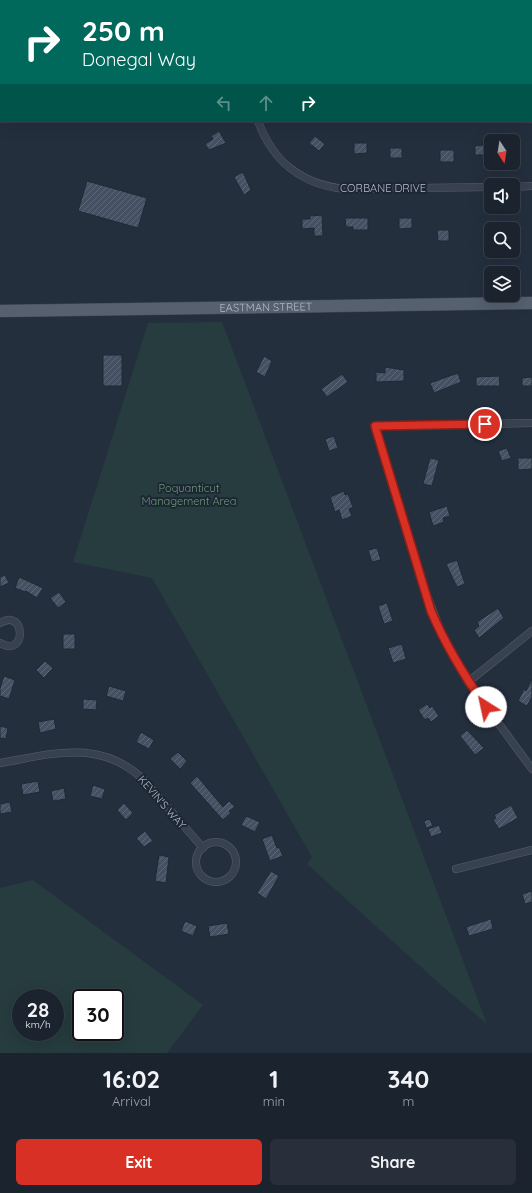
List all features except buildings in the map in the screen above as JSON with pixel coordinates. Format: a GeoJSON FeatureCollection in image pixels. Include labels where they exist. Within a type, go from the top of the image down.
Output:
{"type":"FeatureCollection","features":[{"type":"Feature","properties":{"kind":"main road","name":"EASTMAN STREET"},"geometry":{"type":"LineString","coordinates":[[0,311],[532,303]]}},
{"type":"Feature","properties":{"kind":"street","name":"CORBANE DRIVE"},"geometry":{"type":"LineString","coordinates":[[258,122],[268,144],[280,159],[299,175],[320,185],[352,189],[484,187]]}},
{"type":"Feature","properties":{"kind":"street"},"geometry":{"type":"LineString","coordinates":[[520,187],[532,186]]}},
{"type":"Feature","properties":{"kind":"street"},"geometry":{"type":"LineString","coordinates":[[532,423],[375,426],[431,611],[442,637],[468,682],[532,768]]}},
{"type":"Feature","properties":{"kind":"street"},"geometry":{"type":"LineString","coordinates":[[0,623],[5,621],[13,621],[19,626],[21,634],[14,645],[5,646],[0,643]]}},
{"type":"Feature","properties":{"kind":"street"},"geometry":{"type":"LineString","coordinates":[[468,682],[532,631]]}},
{"type":"Feature","properties":{"kind":"street","name":"KEVIN'S WAY"},"geometry":{"type":"LineString","coordinates":[[0,763],[65,752],[94,753],[107,756],[123,764],[140,776],[203,848]]}},
{"type":"Feature","properties":{"kind":"street"},"geometry":{"type":"LineString","coordinates":[[214,843],[227,846],[232,850],[236,863],[232,875],[221,882],[214,882],[203,877],[197,866],[197,859],[203,848],[214,843]]}},
{"type":"Feature","properties":{"kind":"street"},"geometry":{"type":"LineString","coordinates":[[456,869],[532,850]]}},
{"type":"Feature","properties":{"kind":"green space","name":"Poquanticut Management Area"},"geometry":{"type":"Polygon","coordinates":[[[222,322],[487,1024],[441,985],[307,864],[312,857],[152,578],[73,562],[148,323],[222,322]]]}},
{"type":"Feature","properties":{"kind":"green space"},"geometry":{"type":"Polygon","coordinates":[[[33,880],[203,1005],[167,1053],[0,1053],[0,888],[33,880]]]}},
{"type":"Feature","properties":{"kind":"route"},"geometry":{"type":"LineString","coordinates":[[485,424],[375,426],[431,611],[442,637],[468,682],[486,707]]}}]}
